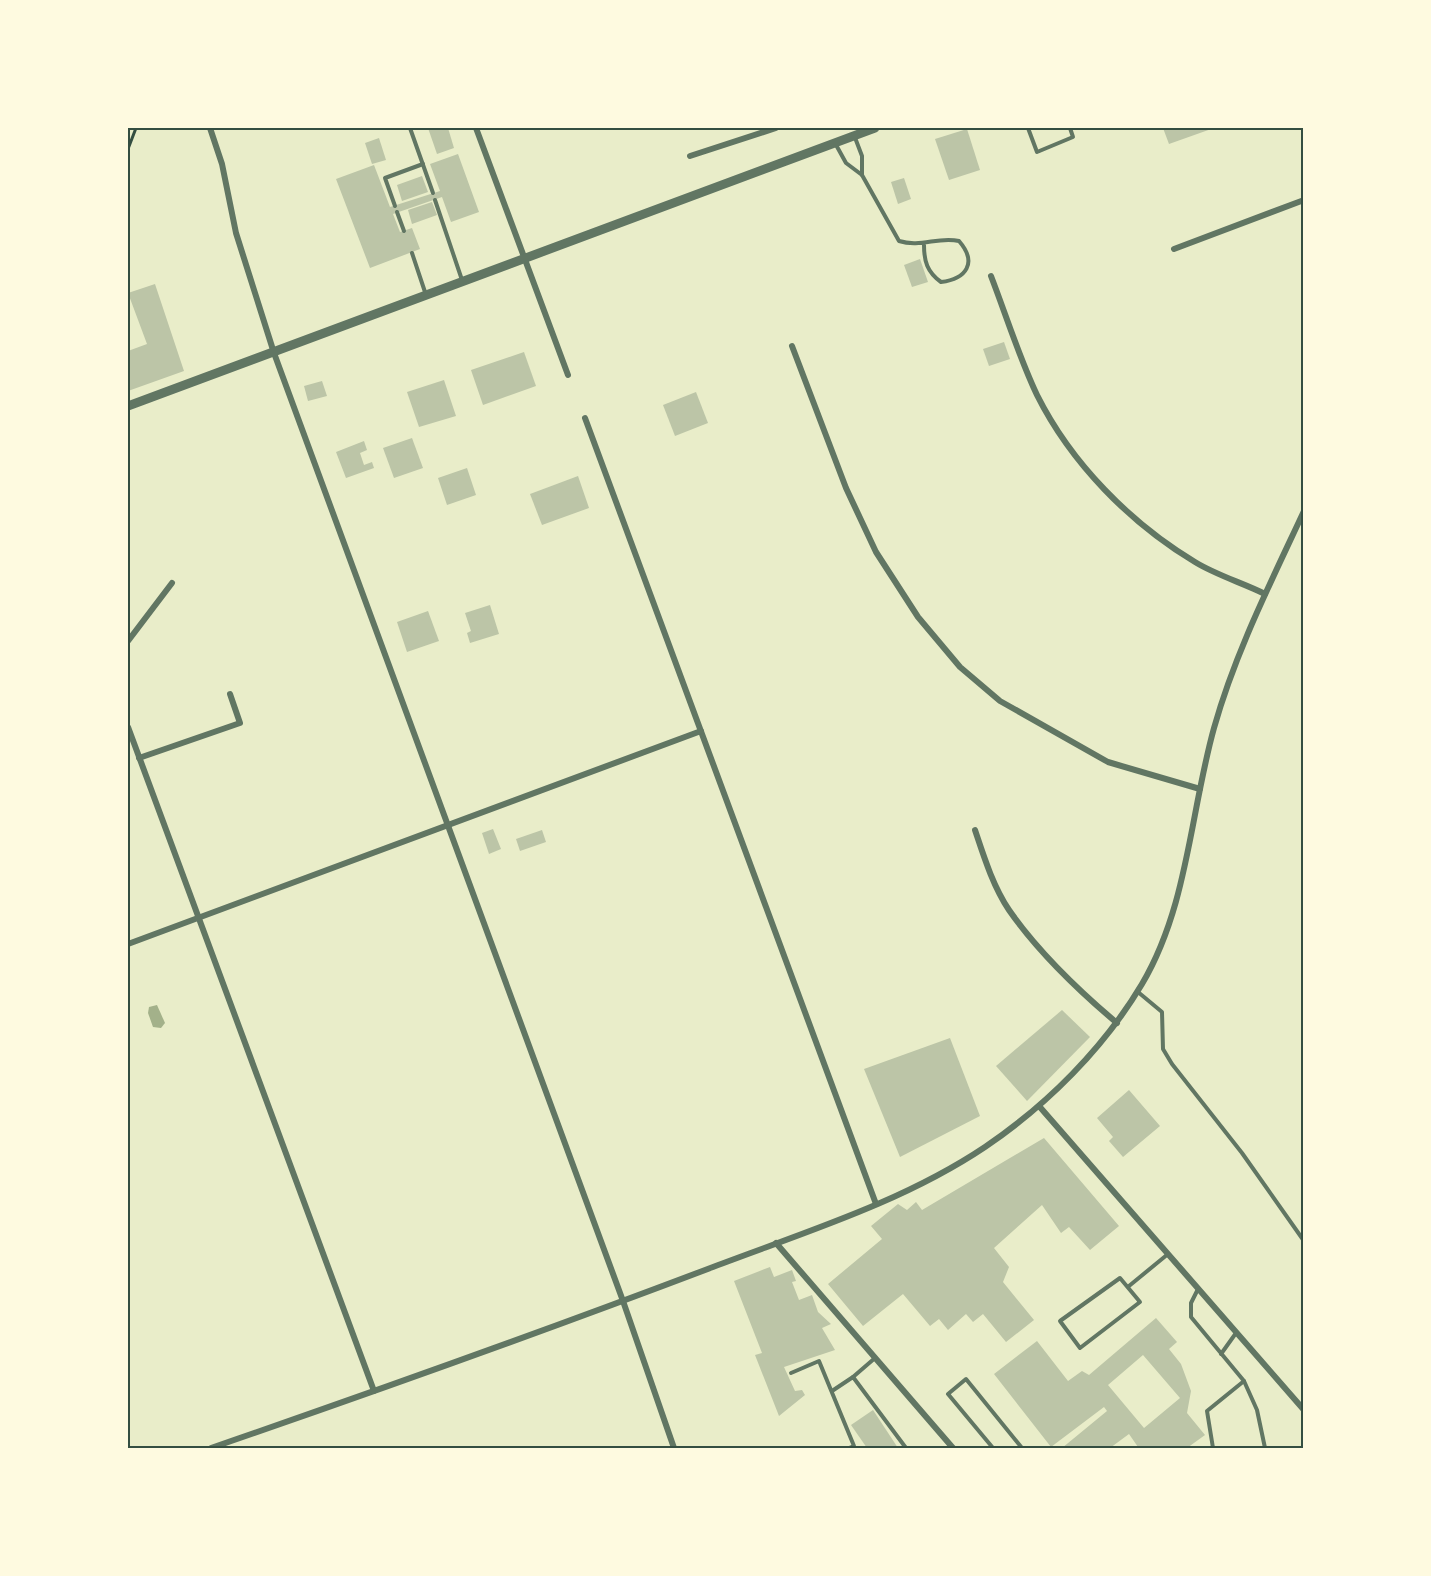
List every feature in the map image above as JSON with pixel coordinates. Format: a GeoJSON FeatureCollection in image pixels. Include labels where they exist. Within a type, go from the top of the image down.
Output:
{"type":"FeatureCollection","features":[{"type":"Feature","properties":{"kind":"street"},"geometry":{"type":"LineString","coordinates":[[210,128],[222,164],[236,233],[274,353],[623,1301],[674,1449]]}},
{"type":"Feature","properties":{"kind":"street"},"geometry":{"type":"LineString","coordinates":[[476,128],[568,375]]}},
{"type":"Feature","properties":{"kind":"street"},"geometry":{"type":"LineString","coordinates":[[690,156],[776,128]]}},
{"type":"Feature","properties":{"kind":"street"},"geometry":{"type":"LineString","coordinates":[[128,406],[874,128]]}},
{"type":"Feature","properties":{"kind":"street"},"geometry":{"type":"LineString","coordinates":[[1173,249],[1304,200]]}},
{"type":"Feature","properties":{"kind":"street"},"geometry":{"type":"LineString","coordinates":[[991,276],[1037,394],[1066,444],[1094,478],[1138,520],[1195,563],[1265,594]]}},
{"type":"Feature","properties":{"kind":"street"},"geometry":{"type":"LineString","coordinates":[[792,346],[846,488],[876,552],[918,617],[960,667],[1000,702],[1108,762],[1200,789]]}},
{"type":"Feature","properties":{"kind":"street"},"geometry":{"type":"LineString","coordinates":[[585,418],[876,1204]]}},
{"type":"Feature","properties":{"kind":"street"},"geometry":{"type":"LineString","coordinates":[[211,1449],[623,1301],[876,1204],[926,1182],[987,1146],[1039,1106],[1117,1023],[1137,992],[1166,935],[1182,877],[1214,729],[1231,676],[1265,594],[1304,511]]}},
{"type":"Feature","properties":{"kind":"street"},"geometry":{"type":"LineString","coordinates":[[128,640],[171,583]]}},
{"type":"Feature","properties":{"kind":"street"},"geometry":{"type":"LineString","coordinates":[[139,758],[240,723],[230,694]]}},
{"type":"Feature","properties":{"kind":"street"},"geometry":{"type":"LineString","coordinates":[[128,727],[374,1392]]}},
{"type":"Feature","properties":{"kind":"street"},"geometry":{"type":"LineString","coordinates":[[128,944],[701,731]]}},
{"type":"Feature","properties":{"kind":"street"},"geometry":{"type":"LineString","coordinates":[[975,830],[987,866],[1009,909],[1066,978],[1117,1023]]}},
{"type":"Feature","properties":{"kind":"street"},"geometry":{"type":"LineString","coordinates":[[1039,1106],[1304,1410]]}},
{"type":"Feature","properties":{"kind":"street"},"geometry":{"type":"LineString","coordinates":[[776,1243],[953,1449]]}},
{"type":"Feature","properties":{"kind":"lane"},"geometry":{"type":"LineString","coordinates":[[410,128],[433,193]]}},
{"type":"Feature","properties":{"kind":"lane"},"geometry":{"type":"LineString","coordinates":[[1028,128],[1038,152],[1073,137],[1070,128]]}},
{"type":"Feature","properties":{"kind":"lane"},"geometry":{"type":"LineString","coordinates":[[854,135],[862,156],[862,175]]}},
{"type":"Feature","properties":{"kind":"lane"},"geometry":{"type":"LineString","coordinates":[[834,142],[846,163],[862,175],[899,241],[924,244],[948,238],[959,241],[969,257],[968,268],[956,280],[941,282],[932,276],[926,266],[924,244]]}},
{"type":"Feature","properties":{"kind":"lane"},"geometry":{"type":"LineString","coordinates":[[395,206],[384,178],[423,164]]}},
{"type":"Feature","properties":{"kind":"lane"},"geometry":{"type":"LineString","coordinates":[[435,200],[462,281]]}},
{"type":"Feature","properties":{"kind":"lane"},"geometry":{"type":"LineString","coordinates":[[397,212],[404,231]]}},
{"type":"Feature","properties":{"kind":"lane"},"geometry":{"type":"LineString","coordinates":[[412,253],[426,295]]}},
{"type":"Feature","properties":{"kind":"lane"},"geometry":{"type":"LineString","coordinates":[[1137,992],[1162,1012],[1163,1049],[1172,1064],[1242,1153],[1304,1242]]}},
{"type":"Feature","properties":{"kind":"lane"},"geometry":{"type":"LineString","coordinates":[[1129,1286],[1168,1254]]}},
{"type":"Feature","properties":{"kind":"lane"},"geometry":{"type":"LineString","coordinates":[[1120,1278],[1129,1286],[1140,1302],[1080,1348],[1060,1321],[1120,1278]]}},
{"type":"Feature","properties":{"kind":"lane"},"geometry":{"type":"LineString","coordinates":[[1198,1289],[1191,1304],[1191,1317],[1244,1381],[1257,1410],[1265,1449]]}},
{"type":"Feature","properties":{"kind":"lane"},"geometry":{"type":"LineString","coordinates":[[1221,1354],[1236,1333]]}},
{"type":"Feature","properties":{"kind":"lane"},"geometry":{"type":"LineString","coordinates":[[832,1391],[875,1358]]}},
{"type":"Feature","properties":{"kind":"lane"},"geometry":{"type":"LineString","coordinates":[[791,1373],[819,1361],[854,1446],[849,1449]]}},
{"type":"Feature","properties":{"kind":"lane"},"geometry":{"type":"LineString","coordinates":[[853,1377],[906,1449]]}},
{"type":"Feature","properties":{"kind":"lane"},"geometry":{"type":"LineString","coordinates":[[993,1449],[948,1394],[966,1379],[1022,1449]]}},
{"type":"Feature","properties":{"kind":"lane"},"geometry":{"type":"LineString","coordinates":[[1213,1449],[1207,1411],[1244,1381]]}},
{"type":"Feature","properties":{"kind":"path"},"geometry":{"type":"LineString","coordinates":[[128,149],[136,128]]}},
{"type":"Feature","properties":{"kind":"shaded area"},"geometry":{"type":"Polygon","coordinates":[[[157,1005],[165,1023],[161,1028],[153,1027],[148,1013],[149,1007],[157,1005]]]}},
{"type":"Feature","properties":{"kind":"building"},"geometry":{"type":"Polygon","coordinates":[[[428,128],[448,128],[454,148],[437,154],[428,128]]]}},
{"type":"Feature","properties":{"kind":"building"},"geometry":{"type":"Polygon","coordinates":[[[1163,128],[1214,128],[1169,144],[1163,128]]]}},
{"type":"Feature","properties":{"kind":"building"},"geometry":{"type":"Polygon","coordinates":[[[967,129],[980,170],[949,180],[935,139],[967,129]]]}},
{"type":"Feature","properties":{"kind":"building"},"geometry":{"type":"Polygon","coordinates":[[[379,138],[386,160],[372,164],[365,143],[379,138]]]}},
{"type":"Feature","properties":{"kind":"building"},"geometry":{"type":"Polygon","coordinates":[[[458,154],[479,212],[451,222],[442,197],[393,214],[400,232],[412,228],[420,249],[370,268],[336,179],[374,165],[390,207],[440,191],[430,164],[458,154]]]}},
{"type":"Feature","properties":{"kind":"building"},"geometry":{"type":"Polygon","coordinates":[[[422,176],[428,192],[402,201],[397,185],[422,176]]]}},
{"type":"Feature","properties":{"kind":"building"},"geometry":{"type":"Polygon","coordinates":[[[904,178],[911,199],[898,204],[891,182],[904,178]]]}},
{"type":"Feature","properties":{"kind":"building"},"geometry":{"type":"Polygon","coordinates":[[[432,202],[437,215],[412,224],[408,210],[432,202]]]}},
{"type":"Feature","properties":{"kind":"building"},"geometry":{"type":"Polygon","coordinates":[[[920,259],[928,282],[912,287],[904,265],[920,259]]]}},
{"type":"Feature","properties":{"kind":"building"},"geometry":{"type":"Polygon","coordinates":[[[155,284],[184,371],[128,391],[128,351],[147,344],[128,293],[155,284]]]}},
{"type":"Feature","properties":{"kind":"building"},"geometry":{"type":"Polygon","coordinates":[[[1004,342],[1010,359],[989,366],[983,349],[1004,342]]]}},
{"type":"Feature","properties":{"kind":"building"},"geometry":{"type":"Polygon","coordinates":[[[524,352],[536,386],[483,405],[471,370],[524,352]]]}},
{"type":"Feature","properties":{"kind":"building"},"geometry":{"type":"Polygon","coordinates":[[[444,380],[456,416],[419,427],[407,392],[444,380]]]}},
{"type":"Feature","properties":{"kind":"building"},"geometry":{"type":"Polygon","coordinates":[[[322,381],[327,396],[308,401],[304,386],[322,381]]]}},
{"type":"Feature","properties":{"kind":"building"},"geometry":{"type":"Polygon","coordinates":[[[696,392],[708,423],[675,436],[663,405],[696,392]]]}},
{"type":"Feature","properties":{"kind":"building"},"geometry":{"type":"Polygon","coordinates":[[[412,438],[423,468],[394,478],[383,448],[412,438]]]}},
{"type":"Feature","properties":{"kind":"building"},"geometry":{"type":"Polygon","coordinates":[[[364,441],[367,450],[360,453],[364,465],[372,462],[374,468],[346,478],[336,452],[364,441]]]}},
{"type":"Feature","properties":{"kind":"building"},"geometry":{"type":"Polygon","coordinates":[[[467,468],[476,495],[447,505],[438,478],[467,468]]]}},
{"type":"Feature","properties":{"kind":"building"},"geometry":{"type":"Polygon","coordinates":[[[578,476],[589,508],[542,525],[530,494],[578,476]]]}},
{"type":"Feature","properties":{"kind":"building"},"geometry":{"type":"Polygon","coordinates":[[[490,605],[499,634],[470,643],[467,633],[471,631],[465,613],[490,605]]]}},
{"type":"Feature","properties":{"kind":"building"},"geometry":{"type":"Polygon","coordinates":[[[428,611],[439,641],[407,652],[397,622],[428,611]]]}},
{"type":"Feature","properties":{"kind":"building"},"geometry":{"type":"Polygon","coordinates":[[[493,829],[501,849],[489,854],[482,833],[493,829]]]}},
{"type":"Feature","properties":{"kind":"building"},"geometry":{"type":"Polygon","coordinates":[[[542,830],[546,842],[520,851],[516,839],[542,830]]]}},
{"type":"Feature","properties":{"kind":"building"},"geometry":{"type":"Polygon","coordinates":[[[1062,1010],[1090,1037],[1027,1101],[996,1066],[1062,1010]]]}},
{"type":"Feature","properties":{"kind":"building"},"geometry":{"type":"Polygon","coordinates":[[[950,1038],[980,1116],[900,1157],[864,1069],[950,1038]]]}},
{"type":"Feature","properties":{"kind":"building"},"geometry":{"type":"Polygon","coordinates":[[[1129,1090],[1160,1126],[1123,1157],[1109,1141],[1113,1137],[1097,1118],[1129,1090]]]}},
{"type":"Feature","properties":{"kind":"building"},"geometry":{"type":"Polygon","coordinates":[[[1044,1138],[1119,1226],[1090,1250],[1069,1227],[1061,1233],[1042,1205],[994,1248],[1009,1267],[1003,1282],[1034,1320],[1006,1342],[983,1314],[973,1322],[966,1314],[948,1330],[939,1319],[930,1326],[903,1294],[863,1326],[828,1284],[882,1239],[871,1226],[898,1204],[907,1210],[916,1202],[922,1210],[1044,1138]]]}},
{"type":"Feature","properties":{"kind":"building"},"geometry":{"type":"Polygon","coordinates":[[[770,1267],[774,1277],[792,1270],[796,1281],[792,1282],[799,1300],[812,1295],[818,1312],[831,1324],[822,1328],[835,1350],[784,1367],[795,1391],[802,1390],[805,1395],[779,1416],[755,1355],[762,1353],[734,1281],[770,1267]]]}},
{"type":"Feature","properties":{"kind":"building"},"geometry":{"type":"Polygon","coordinates":[[[1156,1318],[1177,1342],[1169,1349],[1181,1364],[1191,1391],[1187,1413],[1205,1435],[1187,1448],[1136,1448],[1138,1447],[1129,1434],[1110,1448],[1062,1448],[1107,1411],[1104,1407],[1051,1447],[994,1374],[1037,1341],[1068,1381],[1082,1371],[1089,1375],[1156,1318]],[[1143,1355],[1108,1385],[1144,1428],[1180,1398],[1143,1355]]]}},
{"type":"Feature","properties":{"kind":"building"},"geometry":{"type":"Polygon","coordinates":[[[873,1410],[898,1448],[867,1448],[851,1425],[873,1410]]]}}]}
